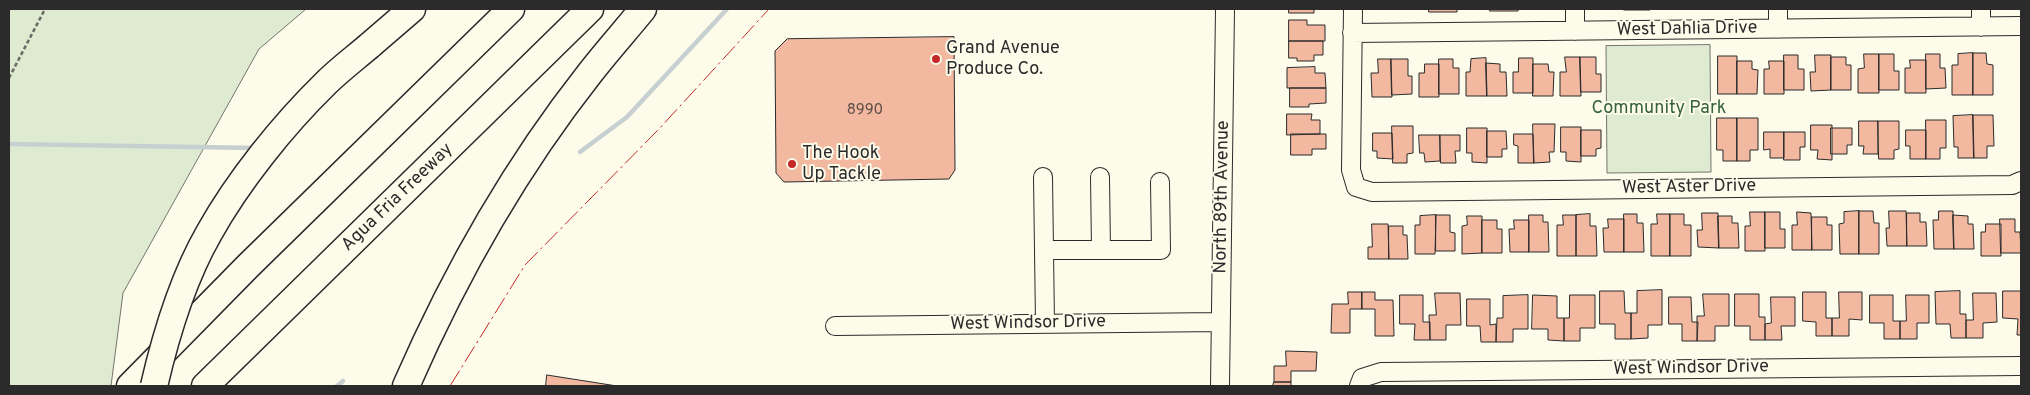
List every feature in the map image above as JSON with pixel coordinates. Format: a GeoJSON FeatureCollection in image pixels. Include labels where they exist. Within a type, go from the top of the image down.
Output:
{"type":"FeatureCollection","features":[{"type":"Feature","properties":{"kind":"highway"},"geometry":{"type":"LineString","coordinates":[[154,386],[174,311],[190,273],[208,234],[249,171],[326,83],[412,9]]}},
{"type":"Feature","properties":{"kind":"highway"},"geometry":{"type":"LineString","coordinates":[[130,386],[248,266],[511,9]]}},
{"type":"Feature","properties":{"kind":"highway","name":"Agua Fria Freeway"},"geometry":{"type":"LineString","coordinates":[[205,386],[590,9]]}},
{"type":"Feature","properties":{"kind":"highway"},"geometry":{"type":"LineString","coordinates":[[406,386],[442,309],[499,205],[590,73],[643,9]]}},
{"type":"Feature","properties":{"kind":"street","name":"North 89th Avenue"},"geometry":{"type":"LineString","coordinates":[[1220,386],[1226,9]]}},
{"type":"Feature","properties":{"kind":"street"},"geometry":{"type":"LineString","coordinates":[[1352,33],[1353,9]]}},
{"type":"Feature","properties":{"kind":"street"},"geometry":{"type":"LineString","coordinates":[[1575,9],[1575,31]]}},
{"type":"Feature","properties":{"kind":"street"},"geometry":{"type":"LineString","coordinates":[[1778,9],[1778,29]]}},
{"type":"Feature","properties":{"kind":"street"},"geometry":{"type":"LineString","coordinates":[[1980,9],[1981,27]]}},
{"type":"Feature","properties":{"kind":"street","name":"West Dahlia Drive"},"geometry":{"type":"LineString","coordinates":[[1352,33],[2021,26]]}},
{"type":"Feature","properties":{"kind":"street","name":"West Aster Drive"},"geometry":{"type":"LineString","coordinates":[[1352,33],[1351,170],[1356,188],[1372,192],[2012,185],[2021,182]]}},
{"type":"Feature","properties":{"kind":"street"},"geometry":{"type":"LineString","coordinates":[[1043,177],[1045,324]]}},
{"type":"Feature","properties":{"kind":"street"},"geometry":{"type":"LineString","coordinates":[[1100,177],[1101,250]]}},
{"type":"Feature","properties":{"kind":"street"},"geometry":{"type":"LineString","coordinates":[[1044,250],[1161,250],[1160,182]]}},
{"type":"Feature","properties":{"kind":"street","name":"West Windsor Drive"},"geometry":{"type":"LineString","coordinates":[[836,326],[1221,322]]}},
{"type":"Feature","properties":{"kind":"street","name":"West Windsor Drive"},"geometry":{"type":"LineString","coordinates":[[1360,382],[1381,372],[1520,379],[2021,366]]}},
{"type":"Feature","properties":{"kind":"path"},"geometry":{"type":"LineString","coordinates":[[9,78],[44,9]]}},
{"type":"Feature","properties":{"kind":"green space"},"geometry":{"type":"Polygon","coordinates":[[[9,9],[306,9],[259,49],[123,293],[111,386],[9,386],[9,9]]]}},
{"type":"Feature","properties":{"kind":"green space","name":"Community Park"},"geometry":{"type":"Polygon","coordinates":[[[1710,45],[1711,172],[1607,173],[1606,46],[1710,45]]]}},
{"type":"Feature","properties":{"kind":"building"},"geometry":{"type":"Polygon","coordinates":[[[1289,9],[1314,9],[1314,13],[1289,13],[1289,9]]]}},
{"type":"Feature","properties":{"kind":"building"},"geometry":{"type":"Polygon","coordinates":[[[1429,9],[1457,9],[1457,12],[1429,12],[1429,9]]]}},
{"type":"Feature","properties":{"kind":"building"},"geometry":{"type":"Polygon","coordinates":[[[1490,9],[1518,9],[1518,11],[1490,11],[1490,9]]]}},
{"type":"Feature","properties":{"kind":"building"},"geometry":{"type":"Polygon","coordinates":[[[1650,9],[1650,10],[1624,10],[1650,9]]]}},
{"type":"Feature","properties":{"kind":"building"},"geometry":{"type":"Polygon","coordinates":[[[1289,20],[1307,20],[1307,25],[1325,25],[1325,41],[1289,41],[1289,20]]]}},
{"type":"Feature","properties":{"kind":"building"},"geometry":{"type":"Polygon","coordinates":[[[954,37],[955,170],[949,179],[784,182],[776,173],[775,51],[787,39],[954,37]]]}},
{"type":"Feature","properties":{"kind":"building"},"geometry":{"type":"Polygon","coordinates":[[[1289,41],[1323,41],[1323,55],[1314,55],[1314,61],[1297,61],[1297,58],[1289,58],[1289,41]]]}},
{"type":"Feature","properties":{"kind":"building"},"geometry":{"type":"Polygon","coordinates":[[[1973,53],[1973,95],[1952,95],[1952,65],[1958,65],[1958,54],[1973,53]]]}},
{"type":"Feature","properties":{"kind":"building"},"geometry":{"type":"Polygon","coordinates":[[[1973,53],[1986,53],[1987,64],[1993,65],[1993,95],[1973,95],[1973,53]]]}},
{"type":"Feature","properties":{"kind":"building"},"geometry":{"type":"Polygon","coordinates":[[[1864,54],[1879,54],[1879,93],[1858,93],[1858,69],[1864,68],[1864,54]]]}},
{"type":"Feature","properties":{"kind":"building"},"geometry":{"type":"Polygon","coordinates":[[[1879,54],[1894,54],[1894,71],[1899,71],[1899,90],[1879,90],[1879,54]]]}},
{"type":"Feature","properties":{"kind":"building"},"geometry":{"type":"Polygon","coordinates":[[[1926,54],[1940,54],[1940,68],[1945,68],[1946,88],[1926,89],[1926,54]]]}},
{"type":"Feature","properties":{"kind":"building"},"geometry":{"type":"Polygon","coordinates":[[[1784,55],[1798,55],[1798,69],[1804,69],[1804,90],[1784,90],[1784,55]]]}},
{"type":"Feature","properties":{"kind":"building"},"geometry":{"type":"Polygon","coordinates":[[[1815,55],[1831,55],[1831,90],[1811,91],[1810,72],[1815,72],[1815,55]]]}},
{"type":"Feature","properties":{"kind":"building"},"geometry":{"type":"Polygon","coordinates":[[[1718,56],[1737,56],[1737,94],[1718,94],[1718,56]]]}},
{"type":"Feature","properties":{"kind":"building"},"geometry":{"type":"Polygon","coordinates":[[[1565,57],[1580,57],[1581,96],[1560,96],[1560,72],[1566,72],[1565,57]]]}},
{"type":"Feature","properties":{"kind":"building"},"geometry":{"type":"Polygon","coordinates":[[[1580,57],[1596,57],[1596,74],[1601,74],[1601,92],[1581,92],[1580,57]]]}},
{"type":"Feature","properties":{"kind":"building"},"geometry":{"type":"Polygon","coordinates":[[[1831,57],[1846,57],[1846,65],[1851,65],[1851,90],[1831,90],[1831,57]]]}},
{"type":"Feature","properties":{"kind":"building"},"geometry":{"type":"Polygon","coordinates":[[[1486,58],[1487,96],[1466,96],[1466,72],[1470,72],[1471,59],[1486,58]]]}},
{"type":"Feature","properties":{"kind":"building"},"geometry":{"type":"Polygon","coordinates":[[[1519,58],[1533,58],[1533,93],[1513,93],[1513,72],[1518,72],[1519,58]]]}},
{"type":"Feature","properties":{"kind":"building"},"geometry":{"type":"Polygon","coordinates":[[[1378,59],[1391,59],[1392,97],[1372,97],[1371,73],[1378,73],[1378,59]]]}},
{"type":"Feature","properties":{"kind":"building"},"geometry":{"type":"Polygon","coordinates":[[[1391,59],[1408,59],[1408,76],[1412,76],[1412,94],[1392,95],[1391,59]]]}},
{"type":"Feature","properties":{"kind":"building"},"geometry":{"type":"Polygon","coordinates":[[[1439,59],[1453,59],[1453,68],[1459,68],[1459,94],[1439,94],[1439,59]]]}},
{"type":"Feature","properties":{"kind":"building"},"geometry":{"type":"Polygon","coordinates":[[[1910,60],[1926,60],[1926,93],[1905,93],[1905,68],[1910,68],[1910,60]]]}},
{"type":"Feature","properties":{"kind":"building"},"geometry":{"type":"Polygon","coordinates":[[[1737,61],[1752,61],[1752,69],[1758,70],[1757,94],[1737,94],[1737,61]]]}},
{"type":"Feature","properties":{"kind":"building"},"geometry":{"type":"Polygon","coordinates":[[[1769,61],[1784,61],[1784,94],[1764,94],[1764,69],[1769,69],[1769,61]]]}},
{"type":"Feature","properties":{"kind":"building"},"geometry":{"type":"Polygon","coordinates":[[[1486,63],[1500,64],[1500,72],[1506,72],[1507,96],[1487,96],[1486,63]]]}},
{"type":"Feature","properties":{"kind":"building"},"geometry":{"type":"Polygon","coordinates":[[[1425,64],[1439,64],[1439,97],[1419,97],[1419,73],[1424,73],[1425,64]]]}},
{"type":"Feature","properties":{"kind":"building"},"geometry":{"type":"Polygon","coordinates":[[[1533,64],[1548,64],[1549,72],[1554,72],[1553,96],[1533,96],[1533,64]]]}},
{"type":"Feature","properties":{"kind":"building"},"geometry":{"type":"Polygon","coordinates":[[[1315,67],[1315,73],[1325,73],[1326,88],[1287,88],[1287,68],[1315,67]]]}},
{"type":"Feature","properties":{"kind":"building"},"geometry":{"type":"Polygon","coordinates":[[[1290,88],[1326,88],[1326,103],[1309,104],[1309,107],[1290,107],[1290,88]]]}},
{"type":"Feature","properties":{"kind":"building"},"geometry":{"type":"Polygon","coordinates":[[[1287,114],[1312,114],[1311,120],[1320,120],[1320,134],[1287,135],[1287,114]]]}},
{"type":"Feature","properties":{"kind":"building"},"geometry":{"type":"Polygon","coordinates":[[[1973,115],[1974,158],[1958,158],[1958,147],[1954,147],[1953,116],[1973,115]]]}},
{"type":"Feature","properties":{"kind":"building"},"geometry":{"type":"Polygon","coordinates":[[[1973,115],[1993,115],[1994,146],[1987,146],[1987,158],[1974,158],[1973,115]]]}},
{"type":"Feature","properties":{"kind":"building"},"geometry":{"type":"Polygon","coordinates":[[[1717,118],[1737,118],[1737,161],[1723,161],[1723,150],[1717,150],[1717,118]]]}},
{"type":"Feature","properties":{"kind":"building"},"geometry":{"type":"Polygon","coordinates":[[[1737,118],[1758,118],[1758,150],[1750,150],[1750,161],[1737,161],[1737,118]]]}},
{"type":"Feature","properties":{"kind":"building"},"geometry":{"type":"Polygon","coordinates":[[[1926,120],[1946,120],[1946,148],[1940,148],[1940,159],[1926,159],[1926,120]]]}},
{"type":"Feature","properties":{"kind":"building"},"geometry":{"type":"Polygon","coordinates":[[[1859,121],[1878,121],[1878,154],[1863,154],[1864,146],[1859,146],[1859,121]]]}},
{"type":"Feature","properties":{"kind":"building"},"geometry":{"type":"Polygon","coordinates":[[[1878,121],[1899,121],[1899,149],[1894,150],[1894,159],[1879,159],[1878,121]]]}},
{"type":"Feature","properties":{"kind":"building"},"geometry":{"type":"Polygon","coordinates":[[[1533,124],[1555,124],[1554,152],[1549,152],[1550,162],[1534,163],[1533,124]]]}},
{"type":"Feature","properties":{"kind":"building"},"geometry":{"type":"Polygon","coordinates":[[[1811,125],[1832,125],[1832,160],[1817,159],[1818,150],[1811,150],[1811,125]]]}},
{"type":"Feature","properties":{"kind":"building"},"geometry":{"type":"Polygon","coordinates":[[[1392,126],[1413,126],[1413,153],[1407,154],[1407,163],[1393,163],[1392,126]]]}},
{"type":"Feature","properties":{"kind":"building"},"geometry":{"type":"Polygon","coordinates":[[[1561,127],[1581,127],[1581,162],[1566,161],[1566,152],[1561,152],[1561,127]]]}},
{"type":"Feature","properties":{"kind":"building"},"geometry":{"type":"Polygon","coordinates":[[[1467,128],[1487,128],[1487,163],[1472,162],[1472,153],[1467,153],[1467,128]]]}},
{"type":"Feature","properties":{"kind":"building"},"geometry":{"type":"Polygon","coordinates":[[[1831,128],[1852,128],[1852,145],[1847,145],[1847,154],[1831,154],[1831,128]]]}},
{"type":"Feature","properties":{"kind":"building"},"geometry":{"type":"Polygon","coordinates":[[[1581,130],[1601,130],[1601,148],[1596,149],[1596,156],[1581,156],[1581,130]]]}},
{"type":"Feature","properties":{"kind":"building"},"geometry":{"type":"Polygon","coordinates":[[[1906,130],[1926,130],[1926,159],[1910,159],[1910,146],[1906,146],[1906,130]]]}},
{"type":"Feature","properties":{"kind":"building"},"geometry":{"type":"Polygon","coordinates":[[[1487,131],[1506,131],[1507,149],[1502,149],[1502,157],[1487,157],[1487,131]]]}},
{"type":"Feature","properties":{"kind":"building"},"geometry":{"type":"Polygon","coordinates":[[[1764,132],[1784,132],[1784,158],[1770,158],[1770,149],[1764,150],[1764,132]]]}},
{"type":"Feature","properties":{"kind":"building"},"geometry":{"type":"Polygon","coordinates":[[[1784,132],[1805,132],[1805,147],[1800,147],[1800,160],[1784,160],[1784,132]]]}},
{"type":"Feature","properties":{"kind":"building"},"geometry":{"type":"Polygon","coordinates":[[[1373,133],[1392,133],[1393,159],[1377,158],[1377,151],[1373,151],[1373,133]]]}},
{"type":"Feature","properties":{"kind":"building"},"geometry":{"type":"Polygon","coordinates":[[[1291,134],[1326,134],[1326,149],[1312,149],[1312,155],[1291,155],[1291,134]]]}},
{"type":"Feature","properties":{"kind":"building"},"geometry":{"type":"Polygon","coordinates":[[[1514,134],[1533,134],[1534,163],[1518,163],[1518,146],[1514,145],[1514,134]]]}},
{"type":"Feature","properties":{"kind":"building"},"geometry":{"type":"Polygon","coordinates":[[[1419,135],[1440,135],[1440,161],[1425,162],[1424,153],[1420,153],[1419,135]]]}},
{"type":"Feature","properties":{"kind":"building"},"geometry":{"type":"Polygon","coordinates":[[[1440,135],[1460,135],[1460,151],[1455,151],[1456,163],[1441,163],[1440,135]]]}},
{"type":"Feature","properties":{"kind":"building"},"geometry":{"type":"Polygon","coordinates":[[[1859,211],[1859,254],[1840,254],[1839,224],[1844,223],[1844,212],[1859,211]]]}},
{"type":"Feature","properties":{"kind":"building"},"geometry":{"type":"Polygon","coordinates":[[[1859,211],[1873,211],[1874,223],[1879,223],[1879,254],[1859,254],[1859,211]]]}},
{"type":"Feature","properties":{"kind":"building"},"geometry":{"type":"Polygon","coordinates":[[[1889,211],[1906,211],[1907,246],[1887,246],[1886,228],[1889,228],[1889,211]]]}},
{"type":"Feature","properties":{"kind":"building"},"geometry":{"type":"Polygon","coordinates":[[[1939,211],[1953,211],[1954,249],[1934,249],[1933,220],[1938,220],[1939,211]]]}},
{"type":"Feature","properties":{"kind":"building"},"geometry":{"type":"Polygon","coordinates":[[[1750,212],[1765,212],[1765,251],[1745,251],[1745,226],[1750,226],[1750,212]]]}},
{"type":"Feature","properties":{"kind":"building"},"geometry":{"type":"Polygon","coordinates":[[[1765,212],[1780,212],[1780,229],[1785,229],[1785,248],[1765,248],[1765,212]]]}},
{"type":"Feature","properties":{"kind":"building"},"geometry":{"type":"Polygon","coordinates":[[[1797,212],[1811,213],[1812,250],[1792,250],[1792,225],[1797,225],[1797,212]]]}},
{"type":"Feature","properties":{"kind":"building"},"geometry":{"type":"Polygon","coordinates":[[[1702,213],[1718,213],[1719,248],[1698,247],[1697,230],[1702,230],[1702,213]]]}},
{"type":"Feature","properties":{"kind":"building"},"geometry":{"type":"Polygon","coordinates":[[[1907,213],[1920,213],[1920,222],[1926,222],[1927,246],[1907,246],[1907,213]]]}},
{"type":"Feature","properties":{"kind":"building"},"geometry":{"type":"Polygon","coordinates":[[[1590,214],[1590,226],[1596,226],[1597,256],[1576,256],[1576,215],[1590,214]]]}},
{"type":"Feature","properties":{"kind":"building"},"geometry":{"type":"Polygon","coordinates":[[[1624,214],[1637,214],[1637,223],[1643,223],[1644,252],[1624,252],[1624,214]]]}},
{"type":"Feature","properties":{"kind":"building"},"geometry":{"type":"Polygon","coordinates":[[[1657,214],[1670,214],[1670,256],[1651,256],[1651,224],[1657,224],[1657,214]]]}},
{"type":"Feature","properties":{"kind":"building"},"geometry":{"type":"Polygon","coordinates":[[[1670,214],[1684,214],[1684,225],[1691,225],[1691,256],[1670,256],[1670,214]]]}},
{"type":"Feature","properties":{"kind":"building"},"geometry":{"type":"Polygon","coordinates":[[[1436,215],[1435,254],[1415,254],[1415,225],[1420,225],[1420,216],[1436,215]]]}},
{"type":"Feature","properties":{"kind":"building"},"geometry":{"type":"Polygon","coordinates":[[[1436,215],[1450,215],[1450,232],[1455,233],[1455,251],[1436,251],[1436,215]]]}},
{"type":"Feature","properties":{"kind":"building"},"geometry":{"type":"Polygon","coordinates":[[[1529,215],[1543,215],[1543,222],[1548,222],[1549,252],[1529,252],[1529,215]]]}},
{"type":"Feature","properties":{"kind":"building"},"geometry":{"type":"Polygon","coordinates":[[[1563,215],[1576,215],[1576,256],[1557,256],[1557,225],[1563,225],[1563,215]]]}},
{"type":"Feature","properties":{"kind":"building"},"geometry":{"type":"Polygon","coordinates":[[[1953,215],[1968,216],[1968,224],[1973,224],[1974,249],[1954,249],[1953,215]]]}},
{"type":"Feature","properties":{"kind":"building"},"geometry":{"type":"Polygon","coordinates":[[[1467,216],[1482,216],[1482,253],[1462,254],[1462,226],[1467,225],[1467,216]]]}},
{"type":"Feature","properties":{"kind":"building"},"geometry":{"type":"Polygon","coordinates":[[[1718,216],[1732,216],[1732,223],[1738,223],[1739,248],[1719,248],[1718,216]]]}},
{"type":"Feature","properties":{"kind":"building"},"geometry":{"type":"Polygon","coordinates":[[[1812,217],[1827,217],[1827,225],[1832,225],[1832,250],[1812,250],[1812,217]]]}},
{"type":"Feature","properties":{"kind":"building"},"geometry":{"type":"Polygon","coordinates":[[[1608,219],[1624,219],[1624,252],[1604,252],[1603,228],[1608,228],[1608,219]]]}},
{"type":"Feature","properties":{"kind":"building"},"geometry":{"type":"Polygon","coordinates":[[[2000,219],[2015,219],[2015,232],[2020,232],[2021,253],[2001,253],[2000,219]]]}},
{"type":"Feature","properties":{"kind":"building"},"geometry":{"type":"Polygon","coordinates":[[[1482,220],[1497,220],[1497,229],[1502,229],[1502,253],[1482,253],[1482,220]]]}},
{"type":"Feature","properties":{"kind":"building"},"geometry":{"type":"Polygon","coordinates":[[[1514,220],[1529,220],[1529,252],[1510,252],[1509,229],[1514,229],[1514,220]]]}},
{"type":"Feature","properties":{"kind":"building"},"geometry":{"type":"Polygon","coordinates":[[[1372,224],[1388,224],[1389,259],[1368,259],[1368,247],[1372,247],[1372,224]]]}},
{"type":"Feature","properties":{"kind":"building"},"geometry":{"type":"Polygon","coordinates":[[[1986,224],[2001,224],[2001,256],[1981,256],[1981,232],[1985,232],[1986,224]]]}},
{"type":"Feature","properties":{"kind":"building"},"geometry":{"type":"Polygon","coordinates":[[[1389,226],[1403,226],[1403,235],[1407,235],[1408,259],[1389,259],[1389,226]]]}},
{"type":"Feature","properties":{"kind":"building"},"geometry":{"type":"Polygon","coordinates":[[[1662,290],[1662,325],[1648,325],[1648,338],[1631,339],[1631,313],[1637,313],[1637,291],[1662,290]]]}},
{"type":"Feature","properties":{"kind":"building"},"geometry":{"type":"Polygon","coordinates":[[[1600,291],[1624,291],[1625,313],[1631,313],[1631,339],[1615,339],[1615,324],[1600,324],[1600,291]]]}},
{"type":"Feature","properties":{"kind":"building"},"geometry":{"type":"Polygon","coordinates":[[[1960,291],[1960,314],[1966,314],[1966,338],[1951,338],[1950,324],[1936,324],[1935,292],[1960,291]]]}},
{"type":"Feature","properties":{"kind":"building"},"geometry":{"type":"Polygon","coordinates":[[[2003,291],[2021,291],[2021,335],[2017,335],[2018,319],[2003,318],[2003,291]]]}},
{"type":"Feature","properties":{"kind":"building"},"geometry":{"type":"Polygon","coordinates":[[[1348,292],[1362,292],[1362,309],[1350,309],[1350,333],[1331,333],[1332,304],[1348,304],[1348,292]]]}},
{"type":"Feature","properties":{"kind":"building"},"geometry":{"type":"Polygon","coordinates":[[[1362,292],[1375,292],[1375,300],[1393,300],[1394,336],[1375,336],[1375,309],[1362,309],[1362,292]]]}},
{"type":"Feature","properties":{"kind":"building"},"geometry":{"type":"Polygon","coordinates":[[[1803,292],[1826,292],[1826,318],[1832,318],[1832,336],[1816,336],[1816,322],[1803,321],[1803,292]]]}},
{"type":"Feature","properties":{"kind":"building"},"geometry":{"type":"Polygon","coordinates":[[[1839,292],[1862,292],[1862,320],[1849,319],[1849,336],[1832,336],[1832,318],[1839,318],[1839,292]]]}},
{"type":"Feature","properties":{"kind":"building"},"geometry":{"type":"Polygon","coordinates":[[[1435,293],[1460,293],[1461,325],[1446,325],[1446,340],[1430,340],[1429,315],[1436,315],[1435,293]]]}},
{"type":"Feature","properties":{"kind":"building"},"geometry":{"type":"Polygon","coordinates":[[[1973,293],[1996,293],[1997,322],[1983,323],[1983,338],[1966,338],[1966,320],[1973,320],[1973,293]]]}},
{"type":"Feature","properties":{"kind":"building"},"geometry":{"type":"Polygon","coordinates":[[[1703,294],[1729,294],[1729,326],[1715,326],[1715,341],[1697,341],[1697,316],[1704,316],[1703,294]]]}},
{"type":"Feature","properties":{"kind":"building"},"geometry":{"type":"Polygon","coordinates":[[[1735,294],[1759,294],[1759,317],[1765,317],[1765,340],[1750,340],[1750,326],[1735,326],[1735,294]]]}},
{"type":"Feature","properties":{"kind":"building"},"geometry":{"type":"Polygon","coordinates":[[[1400,295],[1423,295],[1423,322],[1430,322],[1430,340],[1414,340],[1415,324],[1400,324],[1400,295]]]}},
{"type":"Feature","properties":{"kind":"building"},"geometry":{"type":"Polygon","coordinates":[[[1528,295],[1528,329],[1513,329],[1513,342],[1496,342],[1497,318],[1503,318],[1503,296],[1528,295]]]}},
{"type":"Feature","properties":{"kind":"building"},"geometry":{"type":"Polygon","coordinates":[[[1533,295],[1557,296],[1557,318],[1564,318],[1564,341],[1548,340],[1548,329],[1532,329],[1533,295]]]}},
{"type":"Feature","properties":{"kind":"building"},"geometry":{"type":"Polygon","coordinates":[[[1570,295],[1595,295],[1595,328],[1580,328],[1580,341],[1564,341],[1564,318],[1569,318],[1570,295]]]}},
{"type":"Feature","properties":{"kind":"building"},"geometry":{"type":"Polygon","coordinates":[[[1870,295],[1893,295],[1893,321],[1900,321],[1900,339],[1884,339],[1884,323],[1870,323],[1870,295]]]}},
{"type":"Feature","properties":{"kind":"building"},"geometry":{"type":"Polygon","coordinates":[[[1906,295],[1929,295],[1929,323],[1917,323],[1917,339],[1900,339],[1900,321],[1906,321],[1906,295]]]}},
{"type":"Feature","properties":{"kind":"building"},"geometry":{"type":"Polygon","coordinates":[[[1669,297],[1691,297],[1692,322],[1698,322],[1697,341],[1682,341],[1682,324],[1669,324],[1669,297]]]}},
{"type":"Feature","properties":{"kind":"building"},"geometry":{"type":"Polygon","coordinates":[[[1771,297],[1795,297],[1795,326],[1781,326],[1782,340],[1765,340],[1765,324],[1771,323],[1771,297]]]}},
{"type":"Feature","properties":{"kind":"building"},"geometry":{"type":"Polygon","coordinates":[[[1467,299],[1490,299],[1490,325],[1496,324],[1496,342],[1481,342],[1480,326],[1467,326],[1467,299]]]}},
{"type":"Feature","properties":{"kind":"building"},"geometry":{"type":"Polygon","coordinates":[[[1286,351],[1317,352],[1316,371],[1291,371],[1291,382],[1274,382],[1274,366],[1286,366],[1286,351]]]}},
{"type":"Feature","properties":{"kind":"building"},"geometry":{"type":"Polygon","coordinates":[[[547,375],[617,386],[546,386],[547,375]]]}},
{"type":"Feature","properties":{"kind":"building"},"geometry":{"type":"Polygon","coordinates":[[[1274,382],[1291,382],[1291,386],[1273,386],[1274,382]]]}},
{"type":"Feature","properties":{"kind":"waterway"},"geometry":{"type":"LineString","coordinates":[[580,152],[627,117],[727,9]]}},
{"type":"Feature","properties":{"kind":"waterway"},"geometry":{"type":"LineString","coordinates":[[9,144],[256,148]]}},
{"type":"Feature","properties":{"kind":"waterway"},"geometry":{"type":"LineString","coordinates":[[337,386],[343,381]]}},
{"type":"Feature","properties":{"kind":"power"},"geometry":{"type":"LineString","coordinates":[[450,386],[525,265],[659,129],[769,9]]}},
{"type":"Feature","properties":{"kind":"place","name":"Grand Avenue Produce Co."},"geometry":{"type":"Point","coordinates":[936,59]}},
{"type":"Feature","properties":{"kind":"place","name":"The Hook Up Tackle"},"geometry":{"type":"Point","coordinates":[792,164]}}]}
